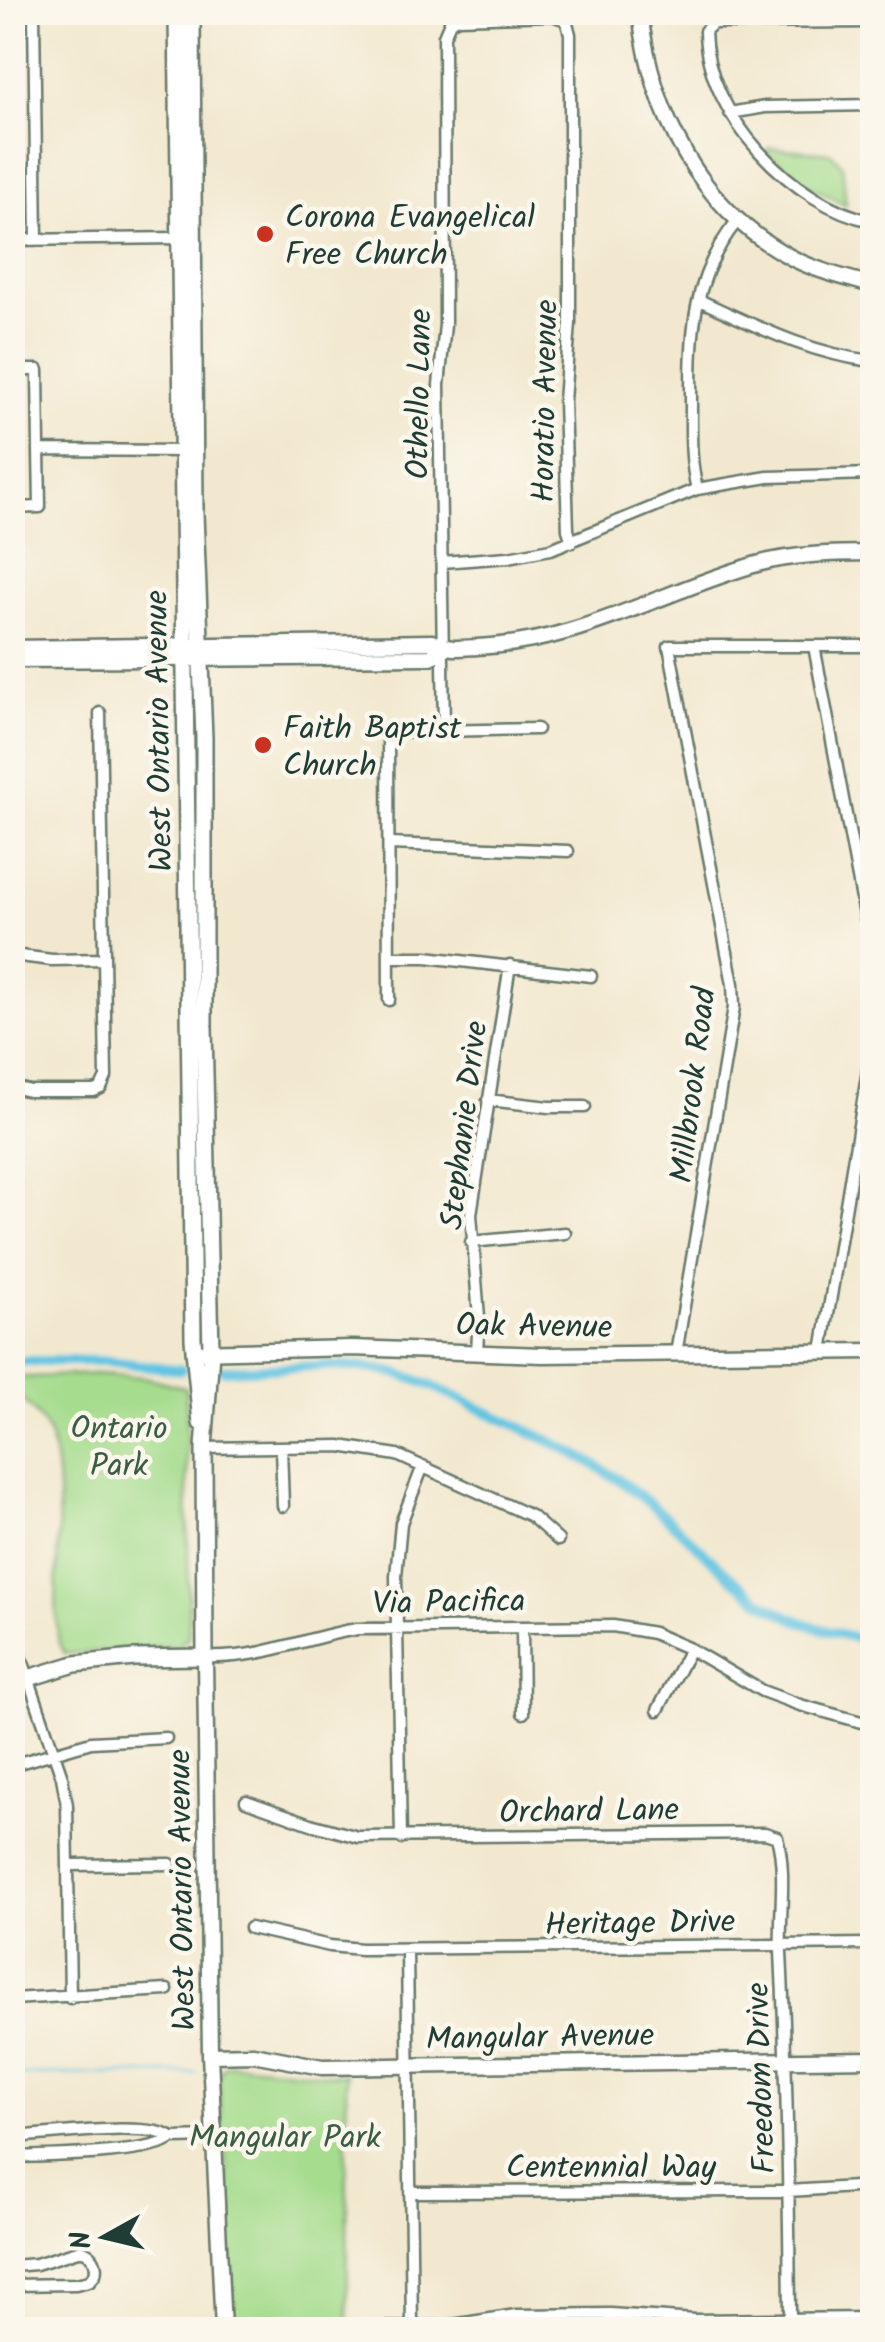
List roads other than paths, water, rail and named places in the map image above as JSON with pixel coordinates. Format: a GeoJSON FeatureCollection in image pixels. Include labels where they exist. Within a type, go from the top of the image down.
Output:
{"type":"FeatureCollection","features":[{"type":"Feature","properties":{"kind":"main road","name":"West Ontario Avenue"},"geometry":{"type":"LineString","coordinates":[[177,12],[186,238],[205,1657]]}},
{"type":"Feature","properties":{"kind":"main road","name":"West Ontario Avenue"},"geometry":{"type":"LineString","coordinates":[[186,238],[192,12]]}},
{"type":"Feature","properties":{"kind":"main road","name":"Via Pacifica"},"geometry":{"type":"LineString","coordinates":[[12,1684],[75,1664],[205,1657]]}},
{"type":"Feature","properties":{"kind":"street"},"geometry":{"type":"LineString","coordinates":[[34,12],[37,240]]}},
{"type":"Feature","properties":{"kind":"street"},"geometry":{"type":"LineString","coordinates":[[640,12],[648,68],[680,148],[738,220],[791,257],[872,285]]}},
{"type":"Feature","properties":{"kind":"street","name":"Othello Lane"},"geometry":{"type":"LineString","coordinates":[[444,731],[439,385],[444,324],[444,36],[450,22],[458,18],[552,15],[566,20]]}},
{"type":"Feature","properties":{"kind":"street","name":"Horatio Avenue"},"geometry":{"type":"LineString","coordinates":[[566,20],[570,34],[570,323],[564,400],[568,530],[572,542]]}},
{"type":"Feature","properties":{"kind":"street"},"geometry":{"type":"LineString","coordinates":[[872,22],[712,23],[705,32],[713,72],[730,113],[760,152],[795,184],[834,207],[872,221]]}},
{"type":"Feature","properties":{"kind":"street"},"geometry":{"type":"LineString","coordinates":[[730,113],[765,107],[872,105]]}},
{"type":"Feature","properties":{"kind":"street"},"geometry":{"type":"LineString","coordinates":[[697,489],[691,460],[692,326],[708,268],[738,220]]}},
{"type":"Feature","properties":{"kind":"street"},"geometry":{"type":"LineString","coordinates":[[12,240],[186,238]]}},
{"type":"Feature","properties":{"kind":"street"},"geometry":{"type":"LineString","coordinates":[[698,300],[795,344],[836,357],[872,362]]}},
{"type":"Feature","properties":{"kind":"street"},"geometry":{"type":"LineString","coordinates":[[12,370],[38,370],[40,450],[40,507],[12,508]]}},
{"type":"Feature","properties":{"kind":"street"},"geometry":{"type":"LineString","coordinates":[[40,450],[188,451]]}},
{"type":"Feature","properties":{"kind":"street"},"geometry":{"type":"LineString","coordinates":[[442,562],[508,557],[572,542],[697,489],[768,478],[872,474]]}},
{"type":"Feature","properties":{"kind":"street"},"geometry":{"type":"LineString","coordinates":[[12,660],[432,642],[444,648],[498,646],[595,626],[761,562],[872,553]]}},
{"type":"Feature","properties":{"kind":"street","name":"Millbrook Road"},"geometry":{"type":"LineString","coordinates":[[676,1354],[734,1006],[669,646],[814,646]]}},
{"type":"Feature","properties":{"kind":"street"},"geometry":{"type":"LineString","coordinates":[[872,646],[814,646],[872,952]]}},
{"type":"Feature","properties":{"kind":"street"},"geometry":{"type":"LineString","coordinates":[[12,648],[192,652]]}},
{"type":"Feature","properties":{"kind":"street"},"geometry":{"type":"LineString","coordinates":[[12,1088],[30,1092],[94,1091],[101,1088],[106,1077],[100,713]]}},
{"type":"Feature","properties":{"kind":"street"},"geometry":{"type":"LineString","coordinates":[[390,1000],[388,732],[537,729]]}},
{"type":"Feature","properties":{"kind":"street"},"geometry":{"type":"LineString","coordinates":[[390,844],[568,852]]}},
{"type":"Feature","properties":{"kind":"street"},"geometry":{"type":"LineString","coordinates":[[12,955],[52,960],[103,959]]}},
{"type":"Feature","properties":{"kind":"street"},"geometry":{"type":"LineString","coordinates":[[389,958],[510,965],[591,976]]}},
{"type":"Feature","properties":{"kind":"street","name":"Stephanie Drive"},"geometry":{"type":"LineString","coordinates":[[478,1351],[478,1286],[471,1214],[510,965]]}},
{"type":"Feature","properties":{"kind":"street"},"geometry":{"type":"LineString","coordinates":[[822,1352],[872,1046]]}},
{"type":"Feature","properties":{"kind":"street"},"geometry":{"type":"LineString","coordinates":[[488,1100],[549,1108],[585,1107]]}},
{"type":"Feature","properties":{"kind":"street"},"geometry":{"type":"LineString","coordinates":[[471,1242],[564,1234]]}},
{"type":"Feature","properties":{"kind":"street","name":"Oak Avenue"},"geometry":{"type":"LineString","coordinates":[[202,1352],[352,1348],[542,1355],[872,1350]]}},
{"type":"Feature","properties":{"kind":"street"},"geometry":{"type":"LineString","coordinates":[[282,1446],[283,1506]]}},
{"type":"Feature","properties":{"kind":"street"},"geometry":{"type":"LineString","coordinates":[[204,1448],[365,1448],[397,1455],[531,1516],[558,1540]]}},
{"type":"Feature","properties":{"kind":"street"},"geometry":{"type":"LineString","coordinates":[[401,1838],[399,1538],[406,1506],[423,1466]]}},
{"type":"Feature","properties":{"kind":"street","name":"Via Pacifica"},"geometry":{"type":"LineString","coordinates":[[205,1657],[276,1652],[324,1634],[357,1630],[613,1626],[653,1633],[690,1649],[762,1691],[872,1725]]}},
{"type":"Feature","properties":{"kind":"street"},"geometry":{"type":"LineString","coordinates":[[522,1628],[523,1713]]}},
{"type":"Feature","properties":{"kind":"street"},"geometry":{"type":"LineString","coordinates":[[12,1630],[62,1777],[67,1805],[70,1998]]}},
{"type":"Feature","properties":{"kind":"street"},"geometry":{"type":"LineString","coordinates":[[658,1710],[690,1649]]}},
{"type":"Feature","properties":{"kind":"street","name":"West Ontario Avenue"},"geometry":{"type":"LineString","coordinates":[[205,1657],[210,2055],[223,2329]]}},
{"type":"Feature","properties":{"kind":"street"},"geometry":{"type":"LineString","coordinates":[[12,1765],[91,1742],[166,1738]]}},
{"type":"Feature","properties":{"kind":"street","name":"Orchard Lane"},"geometry":{"type":"LineString","coordinates":[[246,1801],[358,1836],[765,1833],[777,1838]]}},
{"type":"Feature","properties":{"kind":"street","name":"Freedom Drive"},"geometry":{"type":"LineString","coordinates":[[777,1838],[782,1854],[780,1946],[788,2060],[790,2318]]}},
{"type":"Feature","properties":{"kind":"street"},"geometry":{"type":"LineString","coordinates":[[70,1865],[170,1864]]}},
{"type":"Feature","properties":{"kind":"street","name":"Heritage Drive"},"geometry":{"type":"LineString","coordinates":[[250,1928],[330,1946],[407,1950],[872,1944]]}},
{"type":"Feature","properties":{"kind":"street"},"geometry":{"type":"LineString","coordinates":[[407,1950],[412,2327]]}},
{"type":"Feature","properties":{"kind":"street"},"geometry":{"type":"LineString","coordinates":[[12,1999],[166,1990]]}},
{"type":"Feature","properties":{"kind":"street","name":"Mangular Avenue"},"geometry":{"type":"LineString","coordinates":[[210,2055],[253,2054],[322,2067],[872,2059]]}},
{"type":"Feature","properties":{"kind":"street"},"geometry":{"type":"LineString","coordinates":[[12,2137],[162,2130],[172,2138]]}},
{"type":"Feature","properties":{"kind":"street"},"geometry":{"type":"LineString","coordinates":[[12,2157],[141,2148],[165,2144],[172,2138],[214,2137]]}},
{"type":"Feature","properties":{"kind":"street","name":"Centennial Way"},"geometry":{"type":"LineString","coordinates":[[410,2192],[788,2191],[872,2186]]}},
{"type":"Feature","properties":{"kind":"street"},"geometry":{"type":"LineString","coordinates":[[12,2266],[36,2264],[82,2250],[96,2264],[95,2274],[84,2283],[12,2285]]}},
{"type":"Feature","properties":{"kind":"street"},"geometry":{"type":"LineString","coordinates":[[223,2329],[446,2326],[516,2315],[610,2314],[694,2320],[872,2318]]}},
{"type":"Feature","properties":{"kind":"street"},"geometry":{"type":"LineString","coordinates":[[610,2314],[610,2330]]}},
{"type":"Feature","properties":{"kind":"waterway"},"geometry":{"type":"LineString","coordinates":[[12,1361],[108,1361],[182,1370]]}},
{"type":"Feature","properties":{"kind":"waterway"},"geometry":{"type":"LineString","coordinates":[[223,1370],[355,1367],[403,1375],[432,1386],[563,1447],[617,1479],[766,1604],[830,1632],[872,1640]]}},
{"type":"Feature","properties":{"kind":"waterway"},"geometry":{"type":"LineString","coordinates":[[12,2075],[196,2073]]}},
{"type":"Feature","properties":{"kind":"place","name":"Corona Evangelical Free Church"},"geometry":{"type":"Point","coordinates":[265,234]}},
{"type":"Feature","properties":{"kind":"place","name":"Faith Baptist Church"},"geometry":{"type":"Point","coordinates":[263,745]}},
{"type":"Feature","properties":{"kind":"park label","name":"Ontario Park"},"geometry":{"type":"Point","coordinates":[119,1446]}},
{"type":"Feature","properties":{"kind":"park label","name":"Mangular Park"},"geometry":{"type":"Point","coordinates":[285,2136]}}]}
